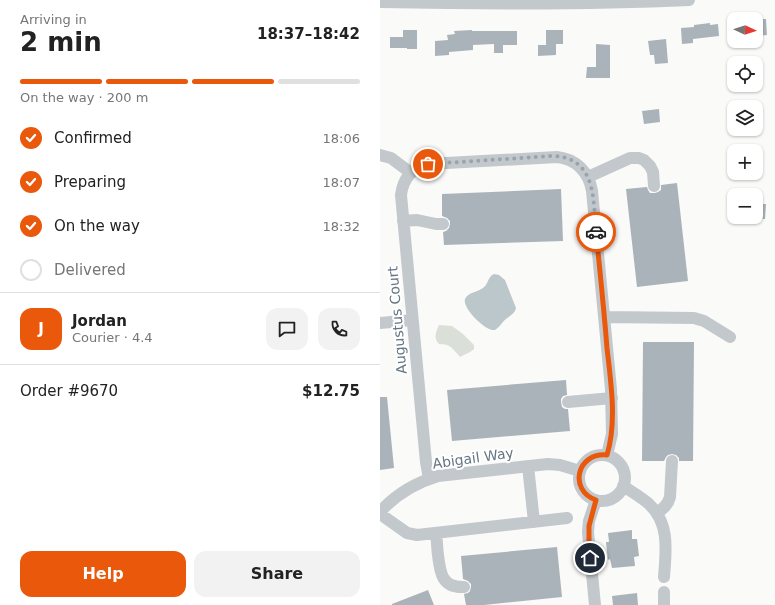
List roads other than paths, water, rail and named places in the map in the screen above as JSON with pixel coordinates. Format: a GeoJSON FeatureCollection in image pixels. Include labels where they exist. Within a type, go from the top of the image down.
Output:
{"type":"FeatureCollection","features":[{"type":"Feature","properties":{"kind":"street"},"geometry":{"type":"LineString","coordinates":[[380,2],[414,1],[555,4],[689,0]]}},
{"type":"Feature","properties":{"kind":"street"},"geometry":{"type":"LineString","coordinates":[[380,155],[390,158],[411,173],[419,166],[432,163],[557,157],[566,158],[582,169],[588,177],[592,191],[612,398],[612,434],[607,455]]}},
{"type":"Feature","properties":{"kind":"street"},"geometry":{"type":"LineString","coordinates":[[588,177],[630,158],[639,158],[644,160],[650,166],[653,172],[654,186]]}},
{"type":"Feature","properties":{"kind":"street","name":"Augustus Court"},"geometry":{"type":"LineString","coordinates":[[411,173],[404,182],[401,199],[426,462],[429,479]]}},
{"type":"Feature","properties":{"kind":"street"},"geometry":{"type":"LineString","coordinates":[[403,221],[417,220],[443,224]]}},
{"type":"Feature","properties":{"kind":"street"},"geometry":{"type":"LineString","coordinates":[[604,317],[694,318],[704,321],[730,337]]}},
{"type":"Feature","properties":{"kind":"street"},"geometry":{"type":"LineString","coordinates":[[380,323],[412,320]]}},
{"type":"Feature","properties":{"kind":"street"},"geometry":{"type":"LineString","coordinates":[[568,402],[612,398]]}},
{"type":"Feature","properties":{"kind":"street"},"geometry":{"type":"LineString","coordinates":[[599,455],[607,455],[618,461],[622,467],[625,474],[625,482],[620,493],[614,497],[603,501],[592,499],[585,494],[581,487],[579,479],[580,471],[584,463],[591,458],[599,455]]}},
{"type":"Feature","properties":{"kind":"street"},"geometry":{"type":"LineString","coordinates":[[657,513],[667,505],[670,497],[672,461]]}},
{"type":"Feature","properties":{"kind":"street","name":"Abigail Way"},"geometry":{"type":"LineString","coordinates":[[380,513],[392,500],[414,485],[429,479],[452,474],[548,464],[560,465],[580,471]]}},
{"type":"Feature","properties":{"kind":"street"},"geometry":{"type":"LineString","coordinates":[[528,466],[534,522]]}},
{"type":"Feature","properties":{"kind":"street"},"geometry":{"type":"LineString","coordinates":[[623,486],[643,499],[657,513],[663,527],[666,543],[664,577]]}},
{"type":"Feature","properties":{"kind":"street"},"geometry":{"type":"LineString","coordinates":[[595,605],[588,532],[596,500]]}},
{"type":"Feature","properties":{"kind":"street"},"geometry":{"type":"LineString","coordinates":[[380,513],[409,534],[417,535],[567,518]]}},
{"type":"Feature","properties":{"kind":"street"},"geometry":{"type":"LineString","coordinates":[[436,533],[441,575],[452,585],[464,587]]}},
{"type":"Feature","properties":{"kind":"street"},"geometry":{"type":"LineString","coordinates":[[664,592],[664,605]]}}]}
